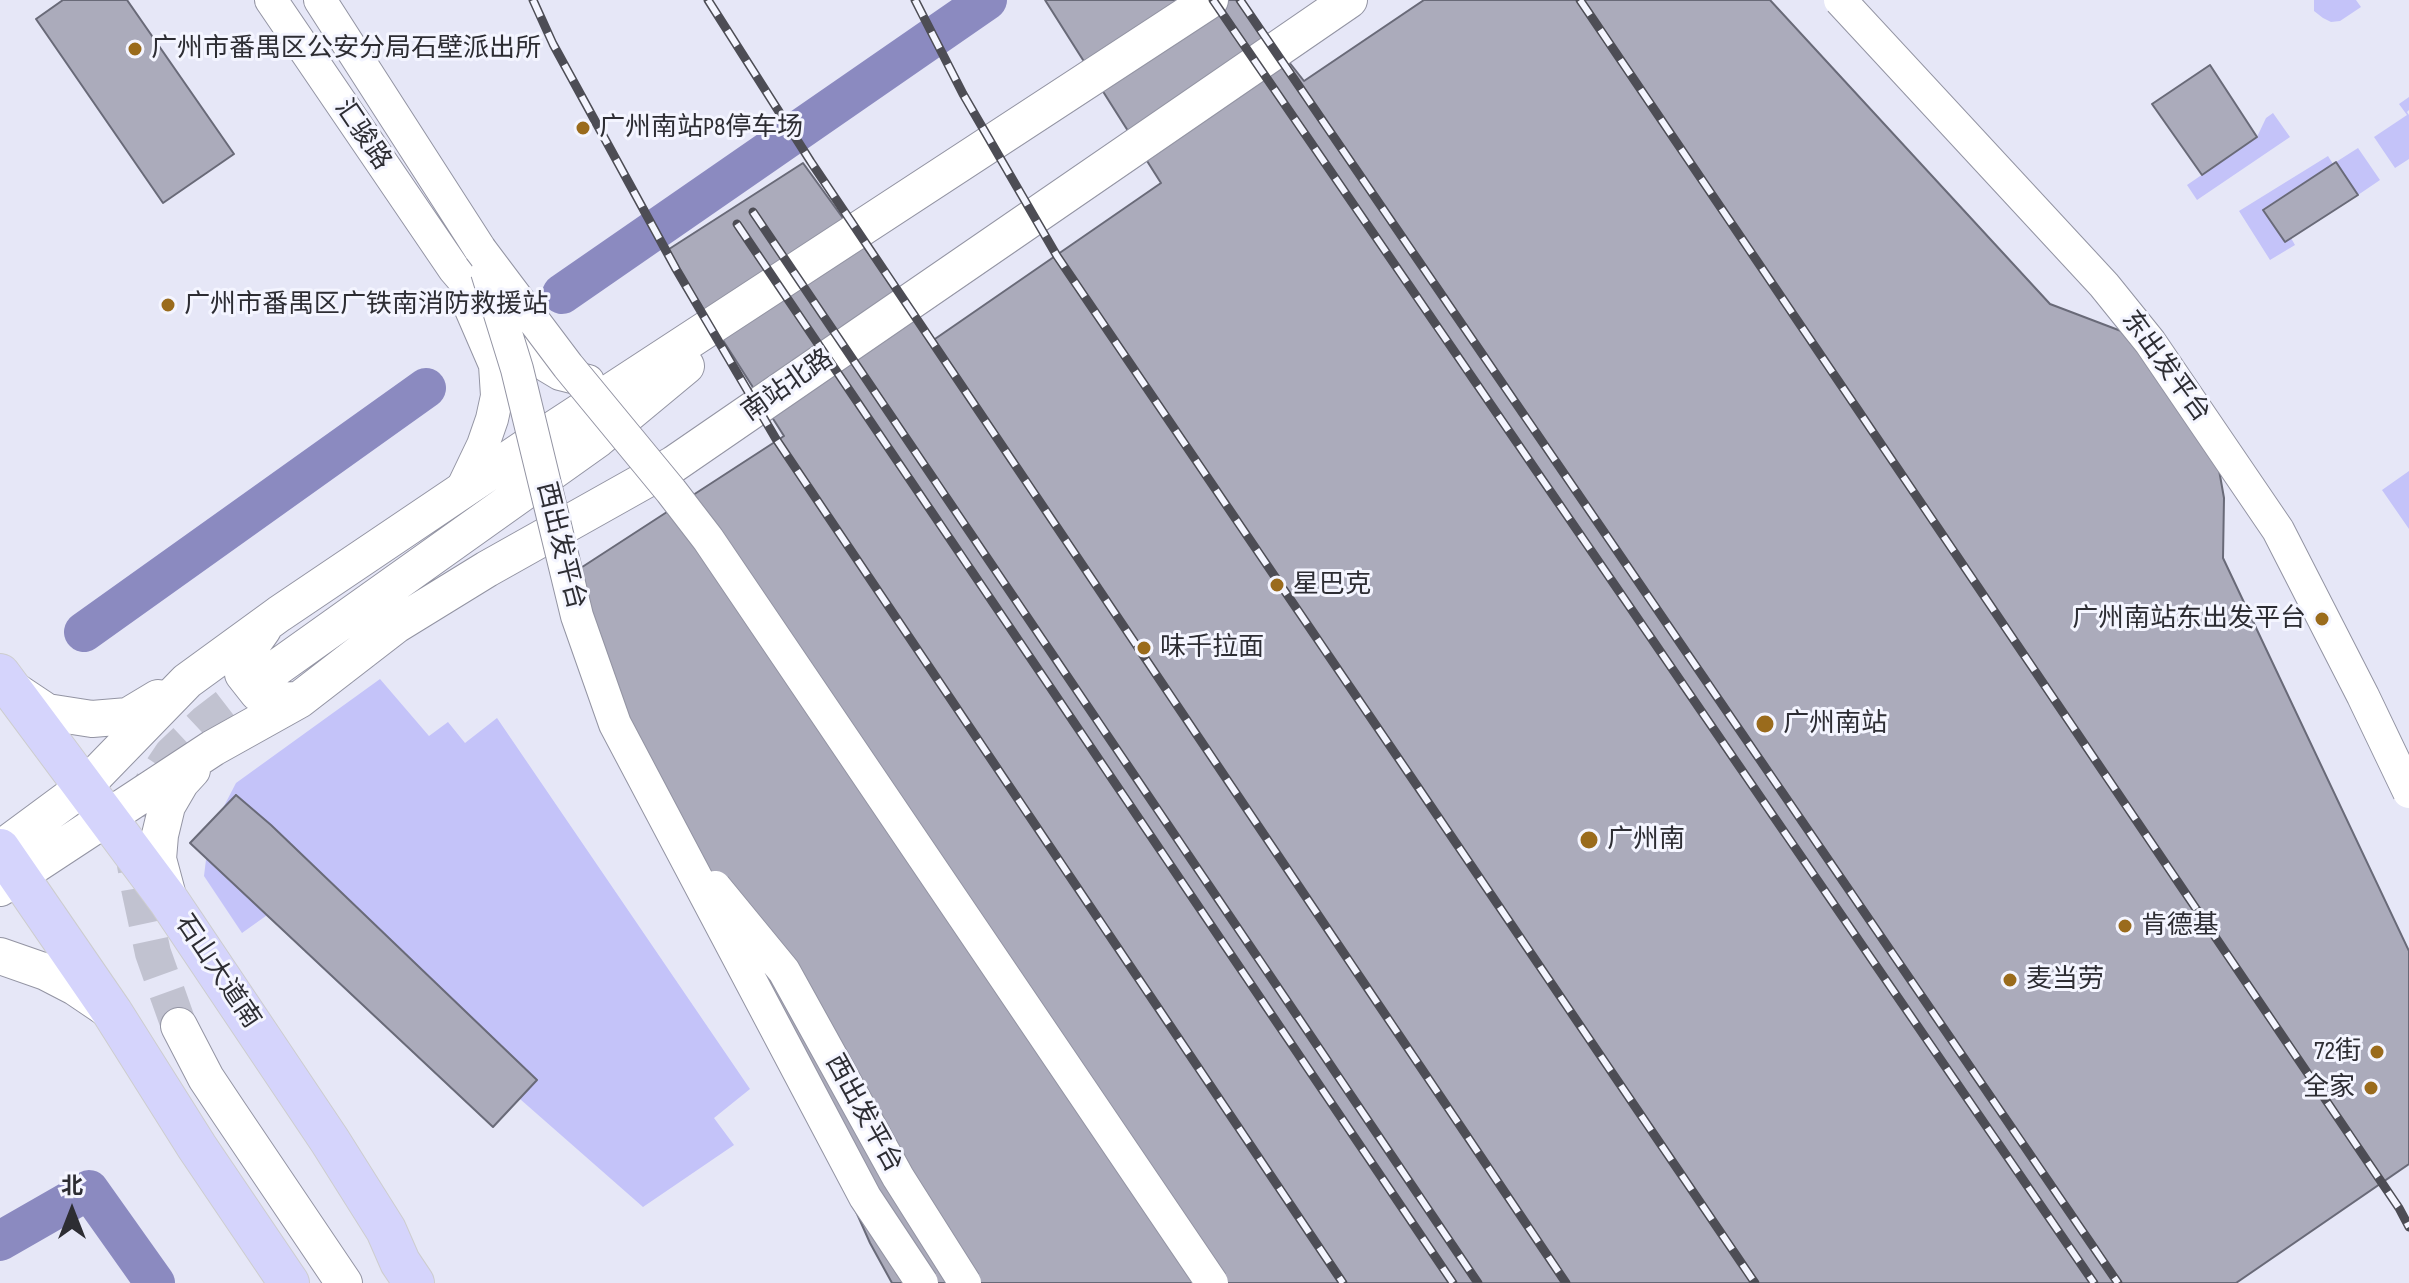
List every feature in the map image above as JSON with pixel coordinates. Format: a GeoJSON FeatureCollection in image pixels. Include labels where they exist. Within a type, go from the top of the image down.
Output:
{"type":"FeatureCollection","features":[{"type":"Feature","properties":{"kind":"main road"},"geometry":{"type":"LineString","coordinates":[[4,680],[47,712],[92,719],[128,716],[187,681],[461,491],[1210,0]]}},
{"type":"Feature","properties":{"kind":"main road","name":"南站北路"},"geometry":{"type":"LineString","coordinates":[[213,748],[299,700],[396,625],[487,569],[674,464],[1349,0]]}},
{"type":"Feature","properties":{"kind":"main road"},"geometry":{"type":"LineString","coordinates":[[275,669],[598,439],[823,253]]}},
{"type":"Feature","properties":{"kind":"main road"},"geometry":{"type":"LineString","coordinates":[[267,624],[244,656],[243,674],[258,693],[272,701],[299,700]]}},
{"type":"Feature","properties":{"kind":"main road","name":"石山大道南"},"geometry":{"type":"LineString","coordinates":[[4,680],[169,901],[330,1141],[386,1230],[400,1262],[414,1283]]}},
{"type":"Feature","properties":{"kind":"main road"},"geometry":{"type":"LineString","coordinates":[[95,802],[187,681]]}},
{"type":"Feature","properties":{"kind":"main road"},"geometry":{"type":"LineString","coordinates":[[213,748],[95,802],[4,862],[112,1012],[189,1136],[289,1283]]}},
{"type":"Feature","properties":{"kind":"main road"},"geometry":{"type":"LineString","coordinates":[[169,901],[158,859],[167,806],[181,782],[213,748]]}},
{"type":"Feature","properties":{"kind":"main road"},"geometry":{"type":"LineString","coordinates":[[0,956],[46,972],[112,1012]]}},
{"type":"Feature","properties":{"kind":"main road"},"geometry":{"type":"LineString","coordinates":[[179,1026],[206,1078],[344,1283]]}},
{"type":"Feature","properties":{"kind":"street","name":"汇骏路"},"geometry":{"type":"LineString","coordinates":[[271,0],[454,269]]}},
{"type":"Feature","properties":{"kind":"street"},"geometry":{"type":"LineString","coordinates":[[320,0],[480,249],[568,366],[708,539],[1212,1283]]}},
{"type":"Feature","properties":{"kind":"street","name":"东出发平台"},"geometry":{"type":"LineString","coordinates":[[1840,0],[2104,285],[2150,342],[2278,530],[2409,792]]}},
{"type":"Feature","properties":{"kind":"street","name":"西出发平台"},"geometry":{"type":"LineString","coordinates":[[480,249],[517,369],[577,616],[615,724],[865,1197],[922,1283]]}},
{"type":"Feature","properties":{"kind":"street"},"geometry":{"type":"LineString","coordinates":[[454,269],[520,346],[560,374],[601,382],[619,378],[663,358]]}},
{"type":"Feature","properties":{"kind":"street"},"geometry":{"type":"LineString","coordinates":[[454,269],[495,365],[497,396],[483,445],[461,491]]}},
{"type":"Feature","properties":{"kind":"street","name":"西出发平台"},"geometry":{"type":"LineString","coordinates":[[671,833],[784,971],[898,1177],[965,1283]]}},
{"type":"Feature","properties":{"kind":"shaded area"},"geometry":{"type":"Polygon","coordinates":[[[2314,0],[2356,0],[2361,7],[2340,21],[2331,22],[2314,11],[2314,0]]]}},
{"type":"Feature","properties":{"kind":"shaded area"},"geometry":{"type":"Polygon","coordinates":[[[2409,97],[2409,159],[2395,168],[2374,137],[2407,115],[2399,104],[2409,97]]]}},
{"type":"Feature","properties":{"kind":"shaded area"},"geometry":{"type":"Polygon","coordinates":[[[2273,113],[2290,137],[2197,200],[2187,185],[2257,137],[2266,118],[2273,113]]]}},
{"type":"Feature","properties":{"kind":"shaded area"},"geometry":{"type":"Polygon","coordinates":[[[2358,148],[2380,180],[2358,195],[2336,162],[2358,148]]]}},
{"type":"Feature","properties":{"kind":"shaded area"},"geometry":{"type":"Polygon","coordinates":[[[2328,156],[2333,164],[2263,209],[2285,242],[2291,238],[2295,245],[2270,260],[2239,211],[2328,156]]]}},
{"type":"Feature","properties":{"kind":"shaded area"},"geometry":{"type":"Polygon","coordinates":[[[2409,471],[2409,529],[2382,490],[2409,471]]]}},
{"type":"Feature","properties":{"kind":"shaded area"},"geometry":{"type":"Polygon","coordinates":[[[380,679],[429,736],[448,722],[465,743],[497,718],[750,1089],[714,1118],[734,1145],[643,1207],[291,898],[242,933],[204,876],[209,835],[236,783],[380,679]]]}},
{"type":"Feature","properties":{"kind":"building"},"geometry":{"type":"Polygon","coordinates":[[[63,0],[127,0],[234,154],[163,203],[36,19],[63,0]]]}},
{"type":"Feature","properties":{"kind":"building","name":"广州南站"},"geometry":{"type":"Polygon","coordinates":[[[1045,0],[1240,0],[1304,81],[1424,0],[1770,0],[2050,304],[2121,331],[2213,436],[2224,498],[2223,558],[2409,951],[2409,1164],[2236,1283],[892,1283],[870,1243],[556,584],[784,436],[666,251],[803,163],[932,341],[1161,183],[1045,0]]]}},
{"type":"Feature","properties":{"kind":"building"},"geometry":{"type":"Polygon","coordinates":[[[2210,65],[2257,137],[2202,175],[2152,104],[2210,65]]]}},
{"type":"Feature","properties":{"kind":"building"},"geometry":{"type":"Polygon","coordinates":[[[2336,162],[2358,195],[2285,242],[2263,210],[2336,162]]]}},
{"type":"Feature","properties":{"kind":"building"},"geometry":{"type":"Polygon","coordinates":[[[236,795],[537,1080],[493,1127],[190,843],[236,795]]]}},
{"type":"Feature","properties":{"kind":"waterway"},"geometry":{"type":"LineString","coordinates":[[562,294],[987,0]]}},
{"type":"Feature","properties":{"kind":"waterway"},"geometry":{"type":"LineString","coordinates":[[84,632],[426,388]]}},
{"type":"Feature","properties":{"kind":"waterway"},"geometry":{"type":"LineString","coordinates":[[0,1241],[89,1190],[155,1283]]}},
{"type":"Feature","properties":{"kind":"tunnel"},"geometry":{"type":"LineString","coordinates":[[179,1026],[153,953],[139,888],[135,865],[140,813],[148,790],[172,754],[205,723],[275,669]]}},
{"type":"Feature","properties":{"kind":"railway"},"geometry":{"type":"LineString","coordinates":[[533,0],[553,44],[676,269],[776,439],[1343,1283]]}},
{"type":"Feature","properties":{"kind":"railway"},"geometry":{"type":"LineString","coordinates":[[708,0],[811,162],[1566,1283]]}},
{"type":"Feature","properties":{"kind":"railway"},"geometry":{"type":"LineString","coordinates":[[915,0],[963,94],[1057,256],[1755,1283]]}},
{"type":"Feature","properties":{"kind":"railway"},"geometry":{"type":"LineString","coordinates":[[1213,0],[2094,1283]]}},
{"type":"Feature","properties":{"kind":"railway"},"geometry":{"type":"LineString","coordinates":[[1240,0],[2118,1283]]}},
{"type":"Feature","properties":{"kind":"railway"},"geometry":{"type":"LineString","coordinates":[[1580,0],[2409,1227]]}},
{"type":"Feature","properties":{"kind":"railway"},"geometry":{"type":"LineString","coordinates":[[753,212],[1478,1283]]}},
{"type":"Feature","properties":{"kind":"railway"},"geometry":{"type":"LineString","coordinates":[[737,224],[1453,1283]]}},
{"type":"Feature","properties":{"kind":"place","name":"广州市番禺区公安分局石壁派出所"},"geometry":{"type":"Point","coordinates":[135,49]}},
{"type":"Feature","properties":{"kind":"place","name":"广州南站P8停车场"},"geometry":{"type":"Point","coordinates":[583,128]}},
{"type":"Feature","properties":{"kind":"place","name":"广州市番禺区广铁南消防救援站"},"geometry":{"type":"Point","coordinates":[168,305]}},
{"type":"Feature","properties":{"kind":"place","name":"星巴克"},"geometry":{"type":"Point","coordinates":[1277,585]}},
{"type":"Feature","properties":{"kind":"place","name":"广州南站东出发平台"},"geometry":{"type":"Point","coordinates":[2322,619]}},
{"type":"Feature","properties":{"kind":"place","name":"味千拉面"},"geometry":{"type":"Point","coordinates":[1144,648]}},
{"type":"Feature","properties":{"kind":"place","name":"广州南站"},"geometry":{"type":"Point","coordinates":[1765,724]}},
{"type":"Feature","properties":{"kind":"place","name":"广州南"},"geometry":{"type":"Point","coordinates":[1589,840]}},
{"type":"Feature","properties":{"kind":"place","name":"肯德基"},"geometry":{"type":"Point","coordinates":[2125,926]}},
{"type":"Feature","properties":{"kind":"place","name":"麦当劳"},"geometry":{"type":"Point","coordinates":[2010,980]}},
{"type":"Feature","properties":{"kind":"place","name":"72街"},"geometry":{"type":"Point","coordinates":[2377,1052]}},
{"type":"Feature","properties":{"kind":"place","name":"全家"},"geometry":{"type":"Point","coordinates":[2371,1088]}}]}
